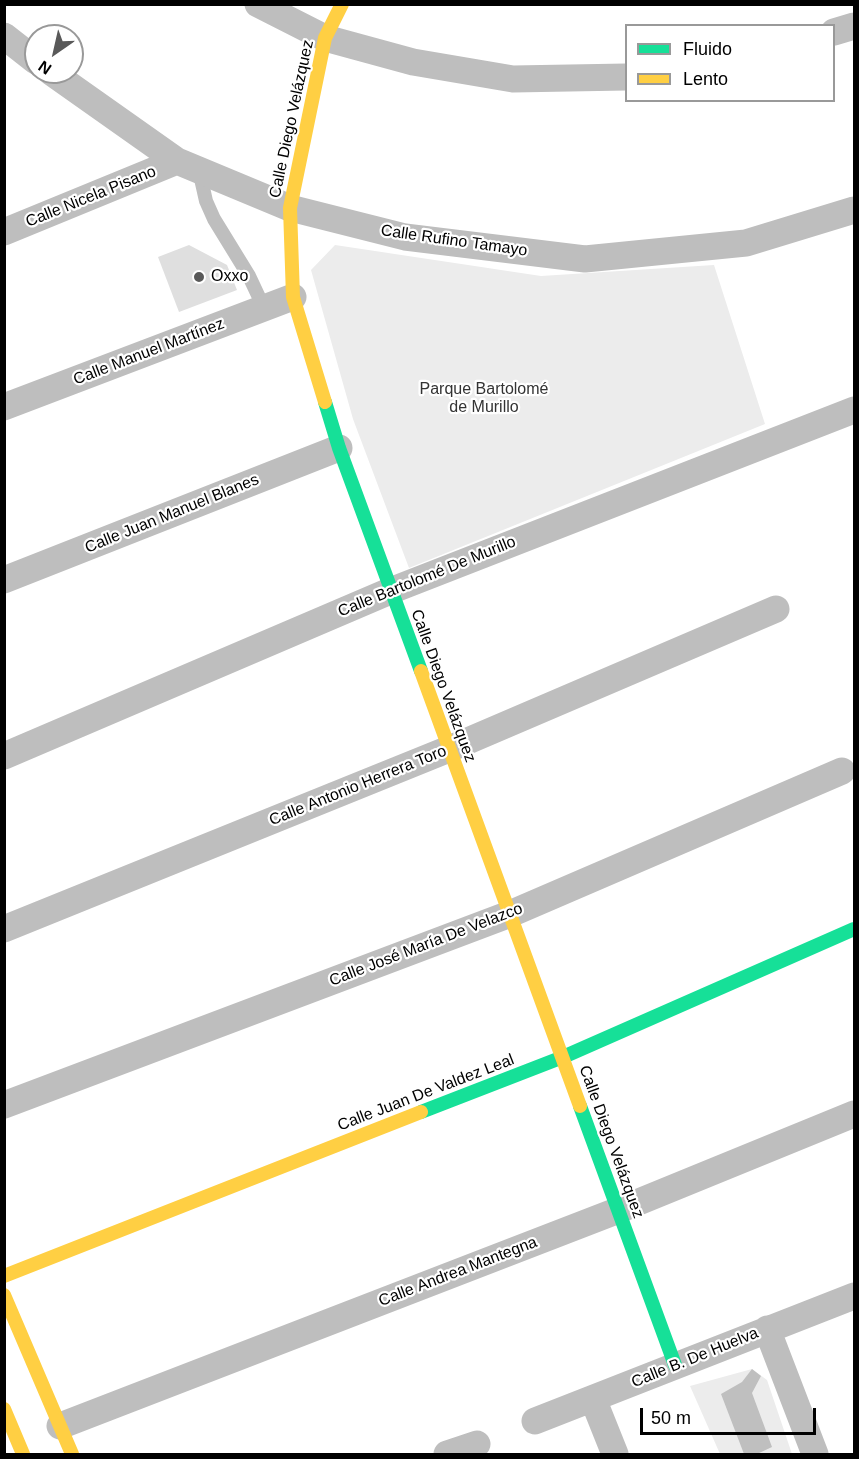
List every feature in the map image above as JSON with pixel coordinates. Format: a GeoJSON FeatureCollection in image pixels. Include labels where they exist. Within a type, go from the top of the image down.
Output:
{"type":"FeatureCollection","features":[{"type":"Feature","properties":{"kind":"street"},"geometry":{"type":"LineString","coordinates":[[258,4],[325,38],[413,62],[513,79],[625,77]]}},
{"type":"Feature","properties":{"kind":"street","name":"Calle Diego Velázquez"},"geometry":{"type":"LineString","coordinates":[[342,4],[325,38],[290,208],[293,297],[339,448],[390,591],[675,1365]]}},
{"type":"Feature","properties":{"kind":"street"},"geometry":{"type":"LineString","coordinates":[[835,32],[855,26]]}},
{"type":"Feature","properties":{"kind":"street"},"geometry":{"type":"LineString","coordinates":[[8,44],[24,54]]}},
{"type":"Feature","properties":{"kind":"street","name":"Calle Rufino Tamayo"},"geometry":{"type":"LineString","coordinates":[[68,84],[188,166],[290,208],[405,237],[585,259],[746,243],[855,210]]}},
{"type":"Feature","properties":{"kind":"street","name":"Calle Nicela Pisano"},"geometry":{"type":"LineString","coordinates":[[4,232],[188,166]]}},
{"type":"Feature","properties":{"kind":"street","name":"Calle Manuel Martínez"},"geometry":{"type":"LineString","coordinates":[[4,407],[293,297]]}},
{"type":"Feature","properties":{"kind":"street","name":"Calle Bartolomé De Murillo"},"geometry":{"type":"LineString","coordinates":[[4,756],[390,591],[855,410]]}},
{"type":"Feature","properties":{"kind":"street","name":"Calle Juan Manuel Blanes"},"geometry":{"type":"LineString","coordinates":[[4,580],[339,448]]}},
{"type":"Feature","properties":{"kind":"street","name":"Calle Antonio Herrera Toro"},"geometry":{"type":"LineString","coordinates":[[4,929],[449,749],[776,609]]}},
{"type":"Feature","properties":{"kind":"street","name":"Calle José María De Velazco"},"geometry":{"type":"LineString","coordinates":[[4,1105],[510,914],[842,771]]}},
{"type":"Feature","properties":{"kind":"street","name":"Calle Juan De Valdez Leal"},"geometry":{"type":"LineString","coordinates":[[4,1276],[562,1056],[855,929]]}},
{"type":"Feature","properties":{"kind":"street","name":"Calle Andrea Mantegna"},"geometry":{"type":"LineString","coordinates":[[60,1426],[619,1210],[855,1114]]}},
{"type":"Feature","properties":{"kind":"street"},"geometry":{"type":"LineString","coordinates":[[4,1295],[72,1455]]}},
{"type":"Feature","properties":{"kind":"street","name":"Calle B. De Huelva"},"geometry":{"type":"LineString","coordinates":[[536,1421],[855,1296]]}},
{"type":"Feature","properties":{"kind":"street"},"geometry":{"type":"LineString","coordinates":[[767,1329],[815,1455]]}},
{"type":"Feature","properties":{"kind":"street"},"geometry":{"type":"LineString","coordinates":[[593,1399],[615,1455]]}},
{"type":"Feature","properties":{"kind":"street"},"geometry":{"type":"LineString","coordinates":[[4,1409],[23,1455]]}},
{"type":"Feature","properties":{"kind":"street"},"geometry":{"type":"LineString","coordinates":[[447,1455],[477,1444]]}},
{"type":"Feature","properties":{"kind":"lane"},"geometry":{"type":"LineString","coordinates":[[188,166],[214,219],[249,276],[264,308]]}},
{"type":"Feature","properties":{"kind":"green space","name":"Parque Bartolomé de Murillo"},"geometry":{"type":"Polygon","coordinates":[[[335,245],[541,276],[714,265],[765,424],[409,568],[353,419],[311,270],[335,245]]]}},
{"type":"Feature","properties":{"kind":"green space"},"geometry":{"type":"Polygon","coordinates":[[[752,1369],[767,1380],[792,1454],[720,1454],[690,1386],[752,1369]]]}},
{"type":"Feature","properties":{"kind":"shaded area"},"geometry":{"type":"Polygon","coordinates":[[[752,1369],[761,1376],[752,1393],[772,1447],[757,1454],[744,1454],[721,1394],[742,1382],[752,1369]]]}},
{"type":"Feature","properties":{"kind":"building","name":"Oxxo"},"geometry":{"type":"Polygon","coordinates":[[[189,245],[227,265],[237,290],[179,312],[158,257],[189,245]]]}},
{"type":"Feature","properties":{"kind":"traffic: fast"},"geometry":{"type":"LineString","coordinates":[[325,402],[339,448],[421,671]]}},
{"type":"Feature","properties":{"kind":"traffic: fast"},"geometry":{"type":"LineString","coordinates":[[421,1112],[563,1057],[854,929]]}},
{"type":"Feature","properties":{"kind":"traffic: fast"},"geometry":{"type":"LineString","coordinates":[[580,1106],[675,1365]]}},
{"type":"Feature","properties":{"kind":"traffic: slow"},"geometry":{"type":"LineString","coordinates":[[325,402],[293,297],[290,208],[325,38],[342,4]]}},
{"type":"Feature","properties":{"kind":"traffic: slow"},"geometry":{"type":"LineString","coordinates":[[421,671],[580,1106]]}},
{"type":"Feature","properties":{"kind":"traffic: slow"},"geometry":{"type":"LineString","coordinates":[[4,1276],[421,1112]]}},
{"type":"Feature","properties":{"kind":"traffic: slow"},"geometry":{"type":"LineString","coordinates":[[4,1295],[72,1454]]}},
{"type":"Feature","properties":{"kind":"traffic: slow"},"geometry":{"type":"LineString","coordinates":[[4,1409],[23,1454]]}},
{"type":"Feature","properties":{"kind":"place","name":"Oxxo"},"geometry":{"type":"Point","coordinates":[199,277]}}]}
